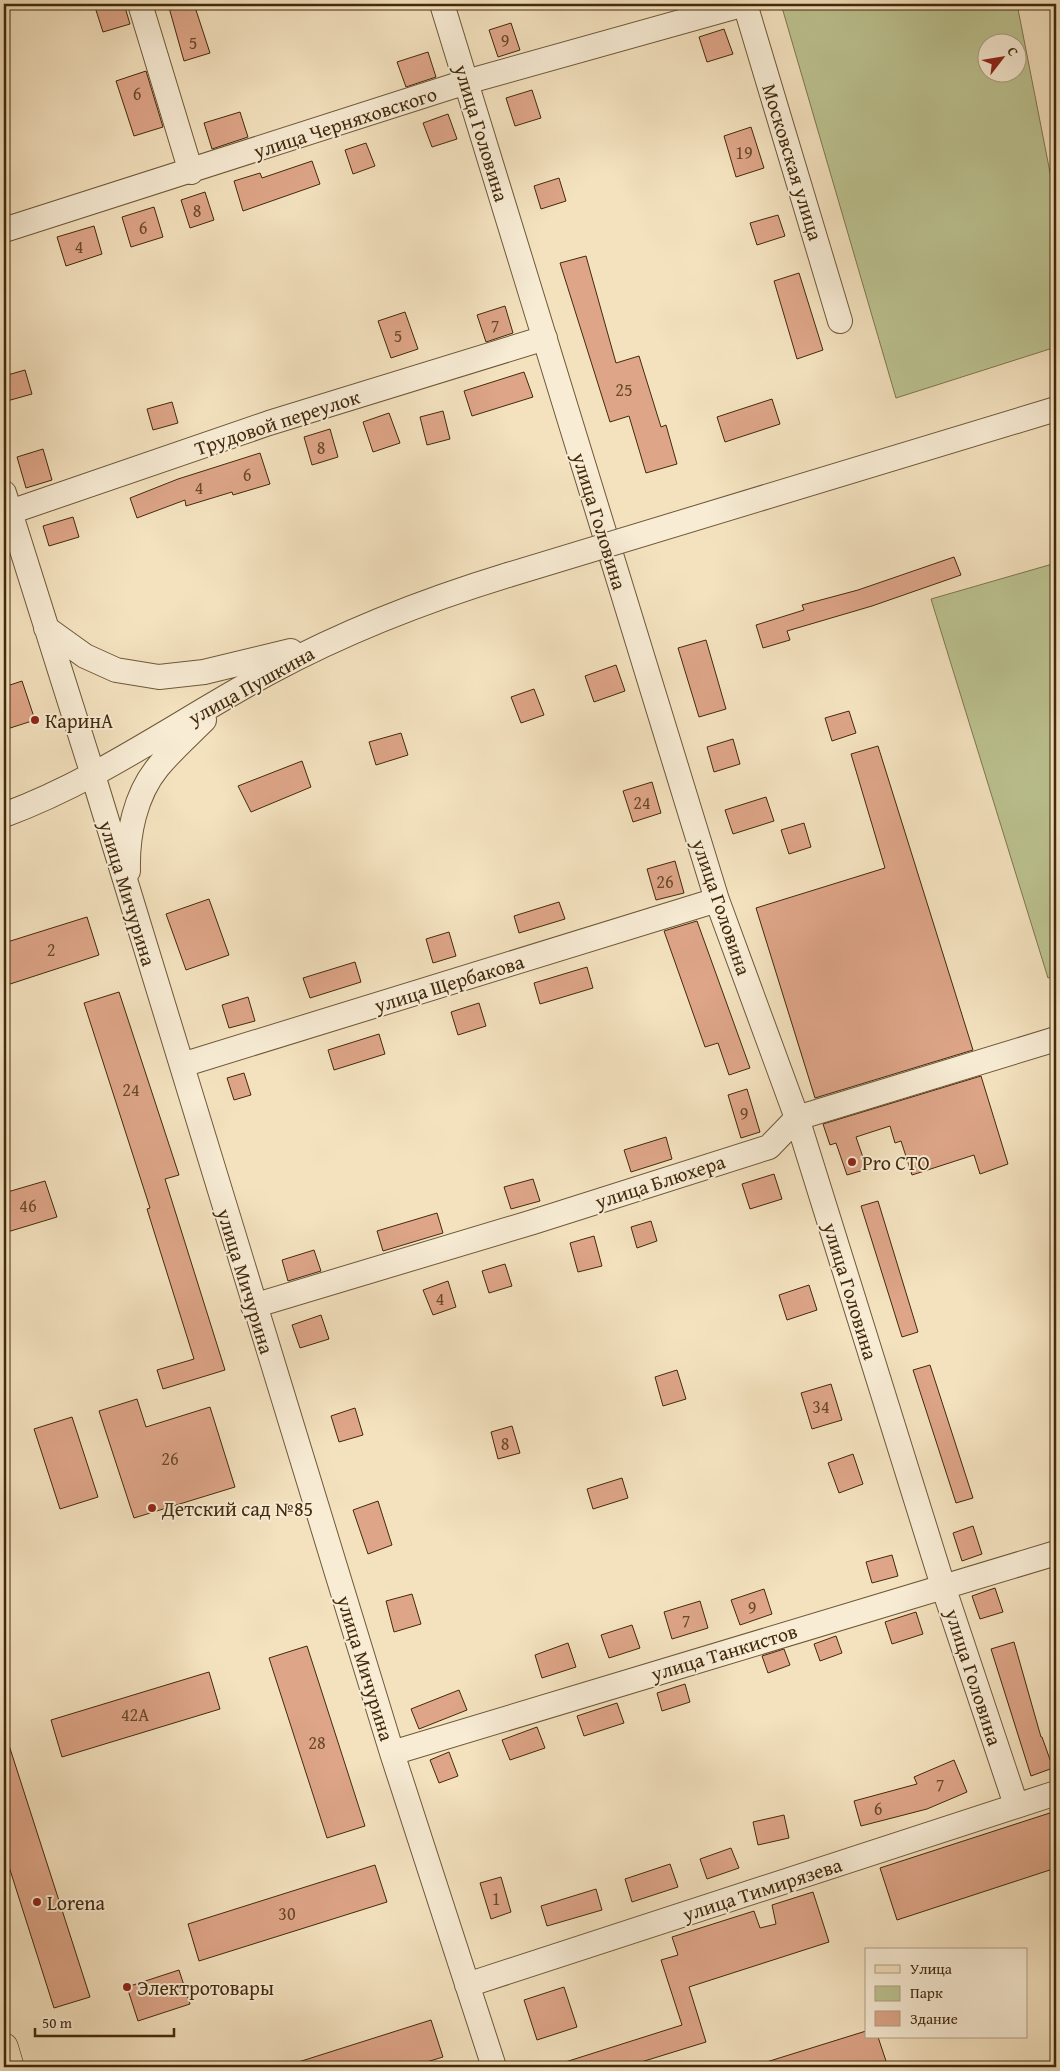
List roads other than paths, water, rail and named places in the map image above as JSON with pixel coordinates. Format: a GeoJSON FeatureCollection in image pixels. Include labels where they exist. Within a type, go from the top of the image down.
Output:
{"type":"FeatureCollection","features":[{"type":"Feature","properties":{"kind":"main road"},"geometry":{"type":"LineString","coordinates":[[4,2047],[10,2067]]}},
{"type":"Feature","properties":{"kind":"street"},"geometry":{"type":"LineString","coordinates":[[140,4],[191,172]]}},
{"type":"Feature","properties":{"kind":"street","name":"улица Головина"},"geometry":{"type":"LineString","coordinates":[[442,4],[717,900],[797,1118],[943,1586],[1016,1806]]}},
{"type":"Feature","properties":{"kind":"street","name":"улица Черняховского"},"geometry":{"type":"LineString","coordinates":[[4,230],[191,172],[466,82],[745,4]]}},
{"type":"Feature","properties":{"kind":"street","name":"Московская улица"},"geometry":{"type":"LineString","coordinates":[[745,4],[840,321]]}},
{"type":"Feature","properties":{"kind":"street","name":"Трудовой переулок"},"geometry":{"type":"LineString","coordinates":[[7,502],[545,338]]}},
{"type":"Feature","properties":{"kind":"street","name":"улица Пушкина"},"geometry":{"type":"LineString","coordinates":[[4,815],[50,797],[93,775],[228,696],[327,643],[441,597],[508,574],[1056,409]]}},
{"type":"Feature","properties":{"kind":"street","name":"улица Мичурина"},"geometry":{"type":"LineString","coordinates":[[7,502],[93,775],[129,898],[182,1065],[392,1753],[494,2067]]}},
{"type":"Feature","properties":{"kind":"street"},"geometry":{"type":"LineString","coordinates":[[46,628],[84,656],[116,670],[160,677],[204,672],[327,643]]}},
{"type":"Feature","properties":{"kind":"street"},"geometry":{"type":"LineString","coordinates":[[129,898],[129,833],[138,803],[157,768],[228,696]]}},
{"type":"Feature","properties":{"kind":"street","name":"улица Щербакова"},"geometry":{"type":"LineString","coordinates":[[182,1065],[717,900]]}},
{"type":"Feature","properties":{"kind":"street","name":"улица Блюхера"},"geometry":{"type":"LineString","coordinates":[[254,1306],[533,1222],[769,1147],[797,1118],[1056,1039]]}},
{"type":"Feature","properties":{"kind":"street","name":"улица Танкистов"},"geometry":{"type":"LineString","coordinates":[[392,1753],[1056,1553]]}},
{"type":"Feature","properties":{"kind":"street","name":"улица Тимирязева"},"geometry":{"type":"LineString","coordinates":[[467,1985],[1056,1793]]}},
{"type":"Feature","properties":{"kind":"place","name":"КаринА"},"geometry":{"type":"Point","coordinates":[35,720]}},
{"type":"Feature","properties":{"kind":"place","name":"Pro СТО"},"geometry":{"type":"Point","coordinates":[852,1162]}},
{"type":"Feature","properties":{"kind":"place","name":"Детский сад №85"},"geometry":{"type":"Point","coordinates":[152,1508]}},
{"type":"Feature","properties":{"kind":"place","name":"Lorena"},"geometry":{"type":"Point","coordinates":[37,1902]}},
{"type":"Feature","properties":{"kind":"place","name":"Электротовары"},"geometry":{"type":"Point","coordinates":[127,1987]}}]}
